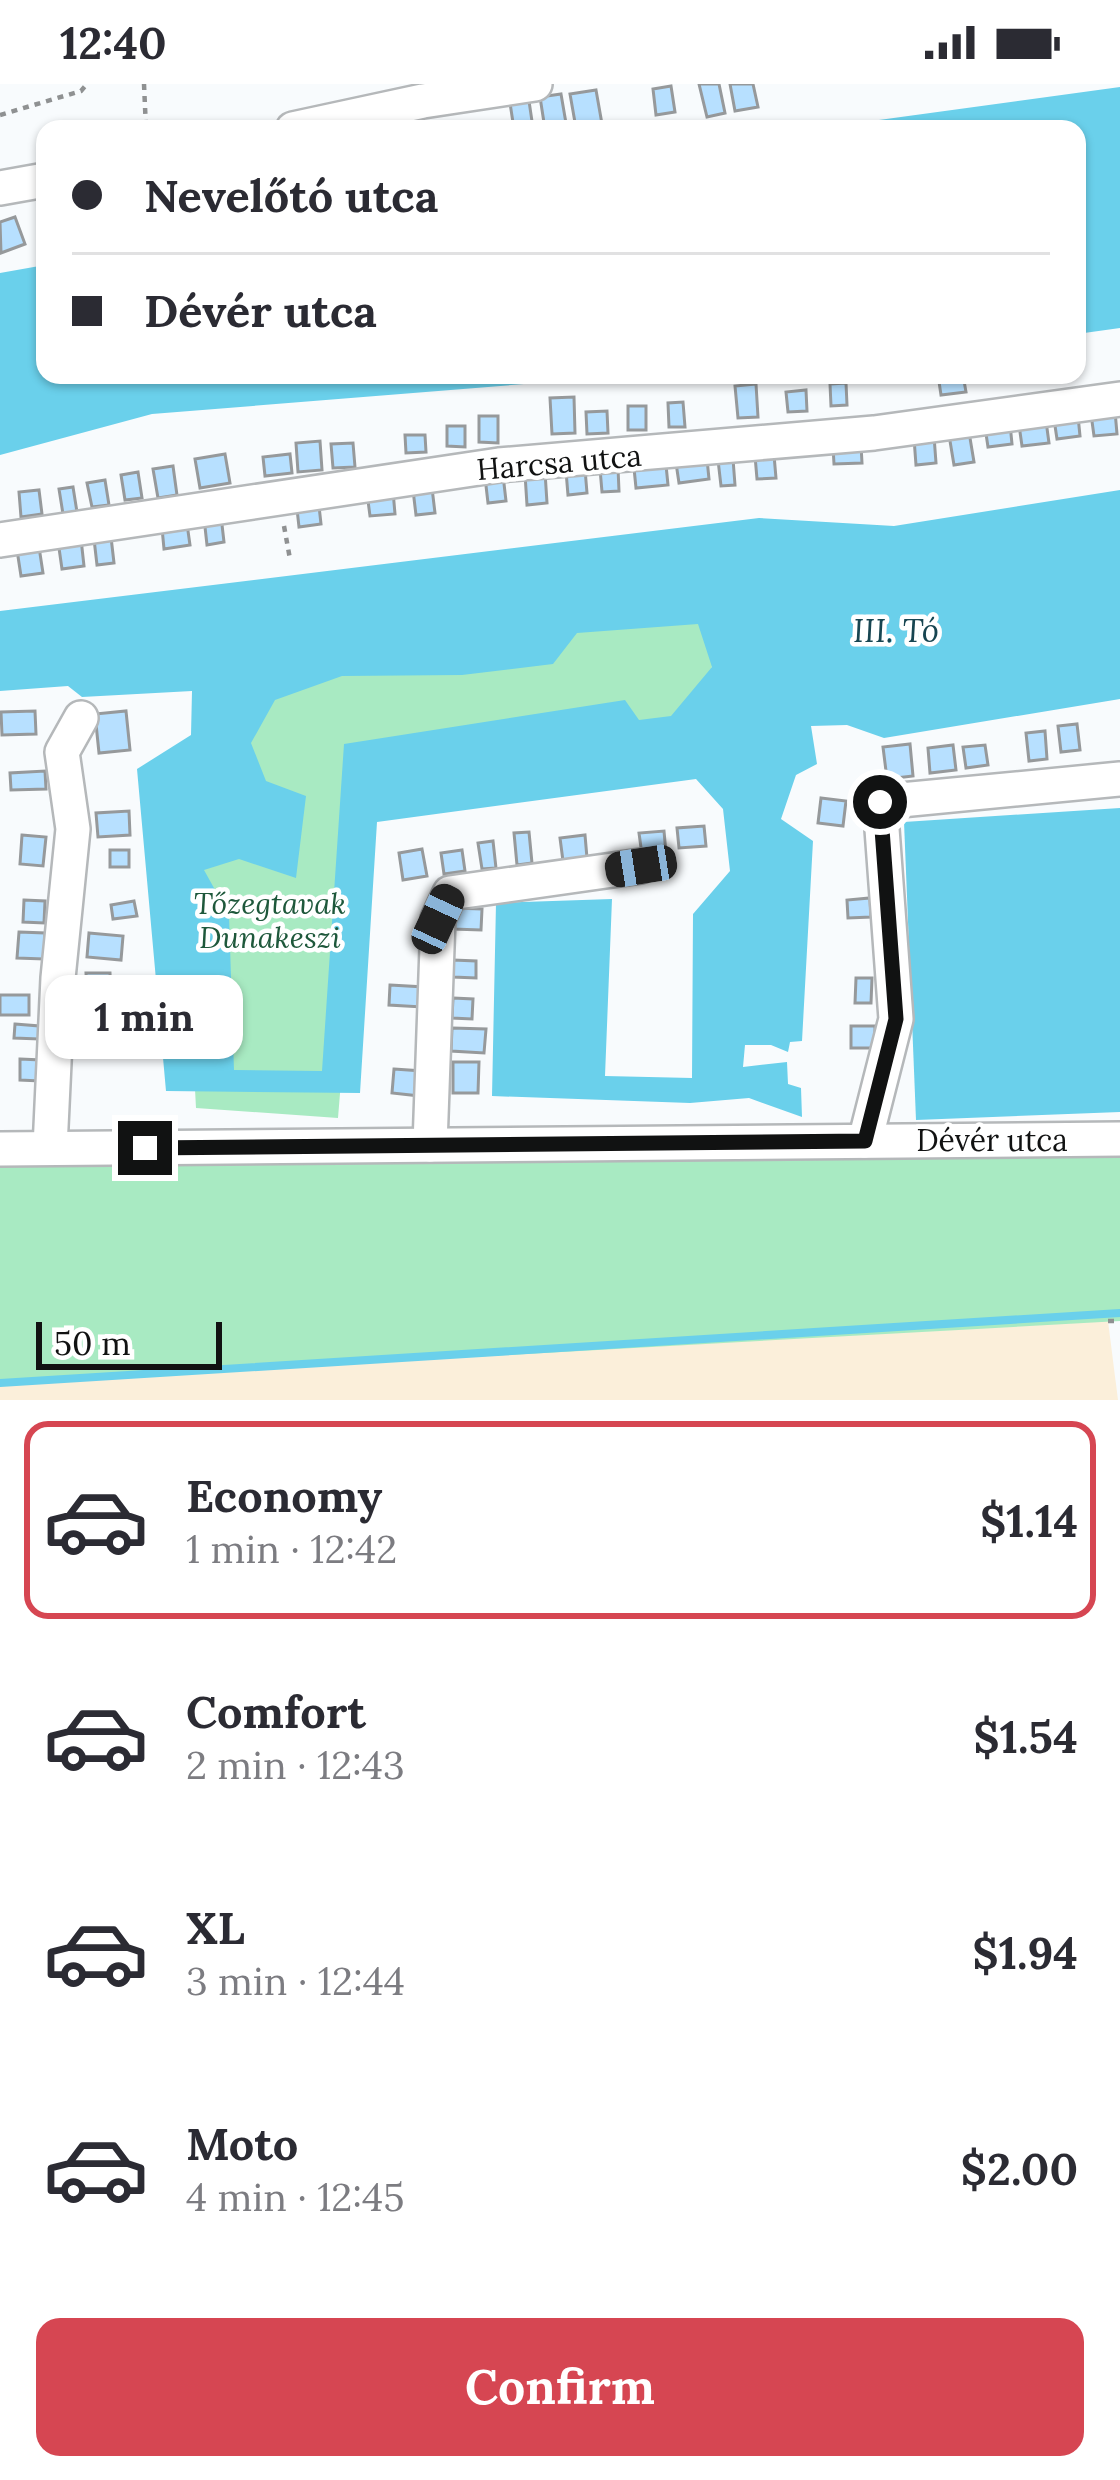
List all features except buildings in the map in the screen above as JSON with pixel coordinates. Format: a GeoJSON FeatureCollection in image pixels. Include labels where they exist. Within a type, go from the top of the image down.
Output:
{"type":"FeatureCollection","features":[{"type":"Feature","properties":{"kind":"street"},"geometry":{"type":"LineString","coordinates":[[334,120],[535,84]]}},
{"type":"Feature","properties":{"kind":"street"},"geometry":{"type":"LineString","coordinates":[[0,188],[36,182]]}},
{"type":"Feature","properties":{"kind":"street","name":"Harcsa utca"},"geometry":{"type":"LineString","coordinates":[[0,540],[499,465],[874,433],[1120,399]]}},
{"type":"Feature","properties":{"kind":"street"},"geometry":{"type":"LineString","coordinates":[[50,1148],[58,978],[73,829],[62,752],[81,718]]}},
{"type":"Feature","properties":{"kind":"street"},"geometry":{"type":"LineString","coordinates":[[865,1141],[896,1019],[880,802],[1120,779]]}},
{"type":"Feature","properties":{"kind":"street"},"geometry":{"type":"LineString","coordinates":[[430,1145],[438,919],[450,893],[641,866]]}},
{"type":"Feature","properties":{"kind":"street","name":"Dévér utca"},"geometry":{"type":"LineString","coordinates":[[0,1149],[1120,1139]]}},
{"type":"Feature","properties":{"kind":"path"},"geometry":{"type":"LineString","coordinates":[[0,115],[81,91],[87,84]]}},
{"type":"Feature","properties":{"kind":"path"},"geometry":{"type":"LineString","coordinates":[[143,84],[145,120]]}},
{"type":"Feature","properties":{"kind":"path"},"geometry":{"type":"LineString","coordinates":[[1108,1321],[1120,1321]]}},
{"type":"Feature","properties":{"kind":"shaded area"},"geometry":{"type":"Polygon","coordinates":[[[1108,1321],[1118,1400],[0,1400],[0,1383],[1108,1321]]]}},
{"type":"Feature","properties":{"kind":"green space","name":"Tőzegtavak Dunakeszi"},"geometry":{"type":"Polygon","coordinates":[[[721,597],[704,727],[367,765],[338,1118],[196,1108],[182,843],[242,646],[721,597]]]}},
{"type":"Feature","properties":{"kind":"green space"},"geometry":{"type":"Polygon","coordinates":[[[0,1133],[1120,1135],[1120,1321],[0,1383],[0,1133]]]}},
{"type":"Feature","properties":{"kind":"water"},"geometry":{"type":"Polygon","coordinates":[[[1120,87],[1120,328],[1086,333],[1086,120],[879,120],[1120,87]]]}},
{"type":"Feature","properties":{"kind":"water"},"geometry":{"type":"Polygon","coordinates":[[[36,267],[36,384],[525,384],[152,414],[0,455],[0,273],[36,267]]]}},
{"type":"Feature","properties":{"kind":"water","name":"III. Tó"},"geometry":{"type":"Polygon","coordinates":[[[1120,490],[1120,699],[884,738],[847,725],[811,726],[817,764],[796,775],[781,819],[813,841],[802,1041],[790,1042],[788,1052],[771,1045],[745,1045],[743,1067],[787,1062],[788,1084],[801,1088],[802,1117],[749,1098],[690,1103],[492,1096],[496,903],[612,899],[605,1076],[692,1078],[693,914],[730,871],[723,809],[696,779],[377,822],[360,1093],[166,1091],[137,769],[191,735],[192,691],[82,697],[68,686],[0,691],[0,611],[759,518],[894,526],[1120,490]],[[698,624],[577,633],[553,664],[462,675],[342,676],[275,700],[251,743],[266,781],[306,796],[296,878],[239,859],[204,870],[229,915],[234,1070],[322,1071],[344,744],[625,700],[639,720],[671,716],[712,667],[698,624]]]}},
{"type":"Feature","properties":{"kind":"water"},"geometry":{"type":"Polygon","coordinates":[[[1120,808],[1120,1112],[916,1120],[904,822],[1120,808]]]}},
{"type":"Feature","properties":{"kind":"waterway"},"geometry":{"type":"LineString","coordinates":[[0,1383],[1120,1313]]}},
{"type":"Feature","properties":{"kind":"route"},"geometry":{"type":"LineString","coordinates":[[145,1148],[865,1141],[896,1019],[880,802]]}}]}
